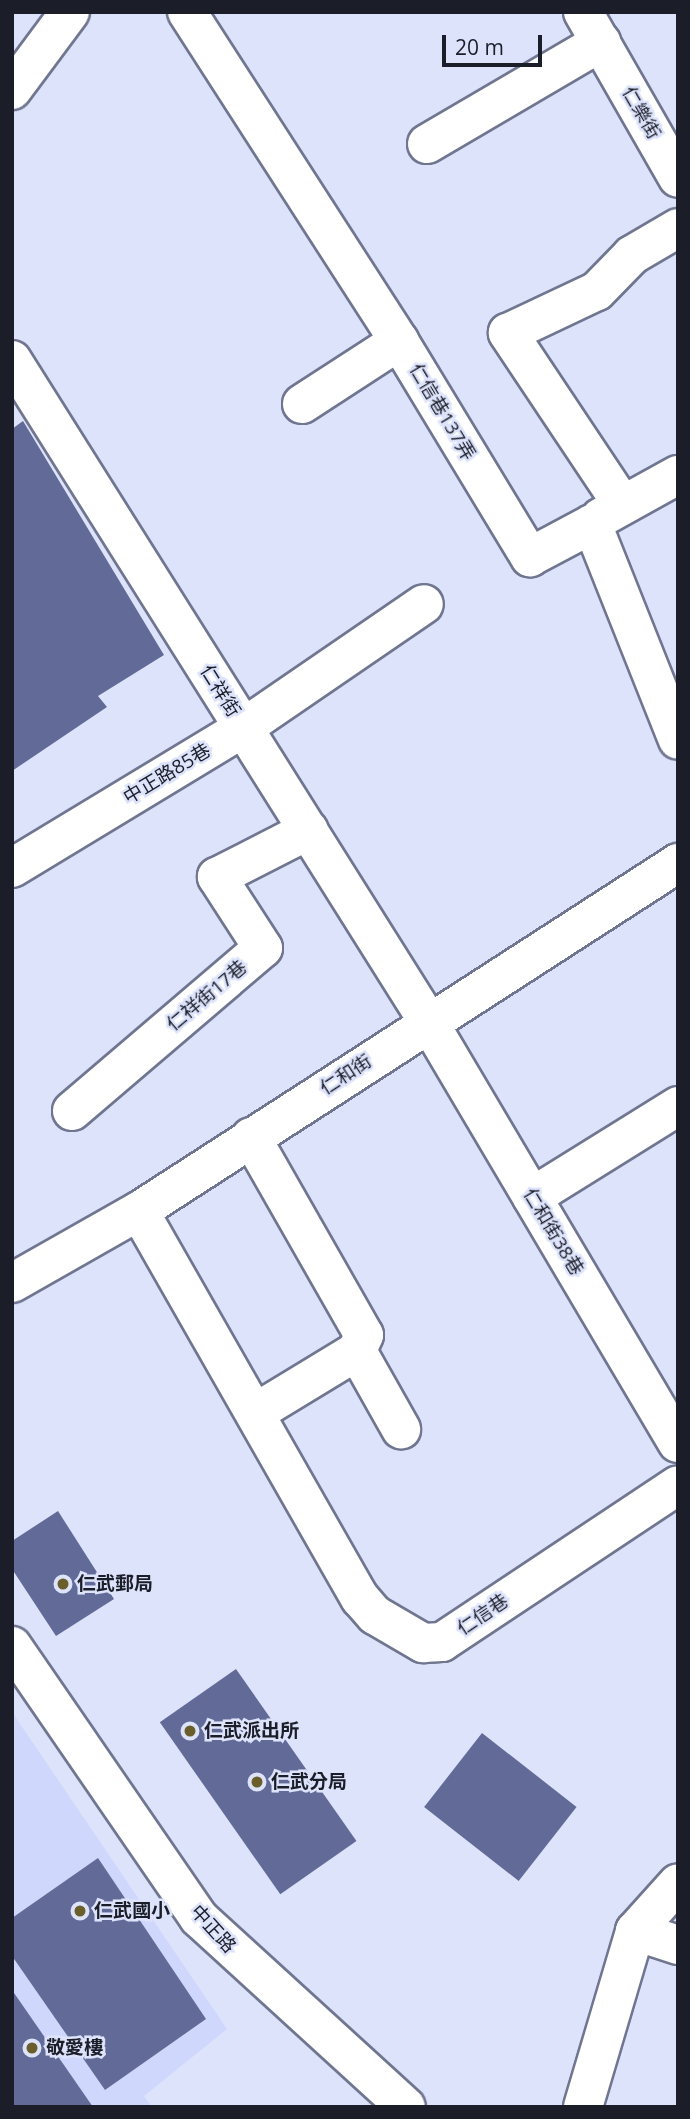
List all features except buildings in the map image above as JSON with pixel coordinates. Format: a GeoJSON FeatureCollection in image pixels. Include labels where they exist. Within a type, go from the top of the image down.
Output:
{"type":"FeatureCollection","features":[{"type":"Feature","properties":{"kind":"street"},"geometry":{"type":"LineString","coordinates":[[12,90],[70,12]]}},
{"type":"Feature","properties":{"kind":"street","name":"仁信巷137弄"},"geometry":{"type":"LineString","coordinates":[[187,12],[399,341],[530,557],[607,514]]}},
{"type":"Feature","properties":{"kind":"street"},"geometry":{"type":"LineString","coordinates":[[427,144],[592,27]]}},
{"type":"Feature","properties":{"kind":"street","name":"仁樂街"},"geometry":{"type":"LineString","coordinates":[[592,27],[678,178]]}},
{"type":"Feature","properties":{"kind":"street"},"geometry":{"type":"LineString","coordinates":[[678,228],[632,255],[597,291],[508,333],[607,514],[678,740]]}},
{"type":"Feature","properties":{"kind":"street"},"geometry":{"type":"LineString","coordinates":[[302,404],[399,341]]}},
{"type":"Feature","properties":{"kind":"street","name":"仁祥街"},"geometry":{"type":"LineString","coordinates":[[12,360],[428,1021]]}},
{"type":"Feature","properties":{"kind":"street"},"geometry":{"type":"LineString","coordinates":[[607,514],[678,475]]}},
{"type":"Feature","properties":{"kind":"street","name":"中正路85巷"},"geometry":{"type":"LineString","coordinates":[[12,868],[243,728],[424,604]]}},
{"type":"Feature","properties":{"kind":"street","name":"仁祥街17巷"},"geometry":{"type":"LineString","coordinates":[[72,1111],[263,948],[217,877],[309,830]]}},
{"type":"Feature","properties":{"kind":"street","name":"仁和街"},"geometry":{"type":"LineString","coordinates":[[12,1283],[139,1212],[428,1021],[678,863]]}},
{"type":"Feature","properties":{"kind":"street","name":"仁和街38巷"},"geometry":{"type":"LineString","coordinates":[[428,1021],[678,1443]]}},
{"type":"Feature","properties":{"kind":"street"},"geometry":{"type":"LineString","coordinates":[[532,1196],[678,1106]]}},
{"type":"Feature","properties":{"kind":"street"},"geometry":{"type":"LineString","coordinates":[[251,1138],[364,1335],[357,1351],[255,1413]]}},
{"type":"Feature","properties":{"kind":"street","name":"仁信巷"},"geometry":{"type":"LineString","coordinates":[[139,1212],[360,1598],[374,1615],[423,1643],[442,1642],[678,1486]]}},
{"type":"Feature","properties":{"kind":"street"},"geometry":{"type":"LineString","coordinates":[[357,1351],[401,1429]]}},
{"type":"Feature","properties":{"kind":"street","name":"中正路"},"geometry":{"type":"LineString","coordinates":[[12,1646],[199,1918],[406,2107]]}},
{"type":"Feature","properties":{"kind":"street"},"geometry":{"type":"LineString","coordinates":[[583,2107],[635,1931],[678,1882]]}},
{"type":"Feature","properties":{"kind":"street"},"geometry":{"type":"LineString","coordinates":[[635,1931],[678,1945]]}},
{"type":"Feature","properties":{"kind":"shaded area","name":"仁武國小"},"geometry":{"type":"Polygon","coordinates":[[[12,1712],[227,2029],[144,2096],[152,2107],[12,2107],[12,1712]]]}},
{"type":"Feature","properties":{"kind":"place","name":"仁武郵局"},"geometry":{"type":"Point","coordinates":[63,1584]}},
{"type":"Feature","properties":{"kind":"place","name":"仁武派出所"},"geometry":{"type":"Point","coordinates":[190,1731]}},
{"type":"Feature","properties":{"kind":"place","name":"仁武分局"},"geometry":{"type":"Point","coordinates":[257,1782]}},
{"type":"Feature","properties":{"kind":"place","name":"仁武國小"},"geometry":{"type":"Point","coordinates":[80,1911]}},
{"type":"Feature","properties":{"kind":"place","name":"敬愛樓"},"geometry":{"type":"Point","coordinates":[32,2048]}}]}
